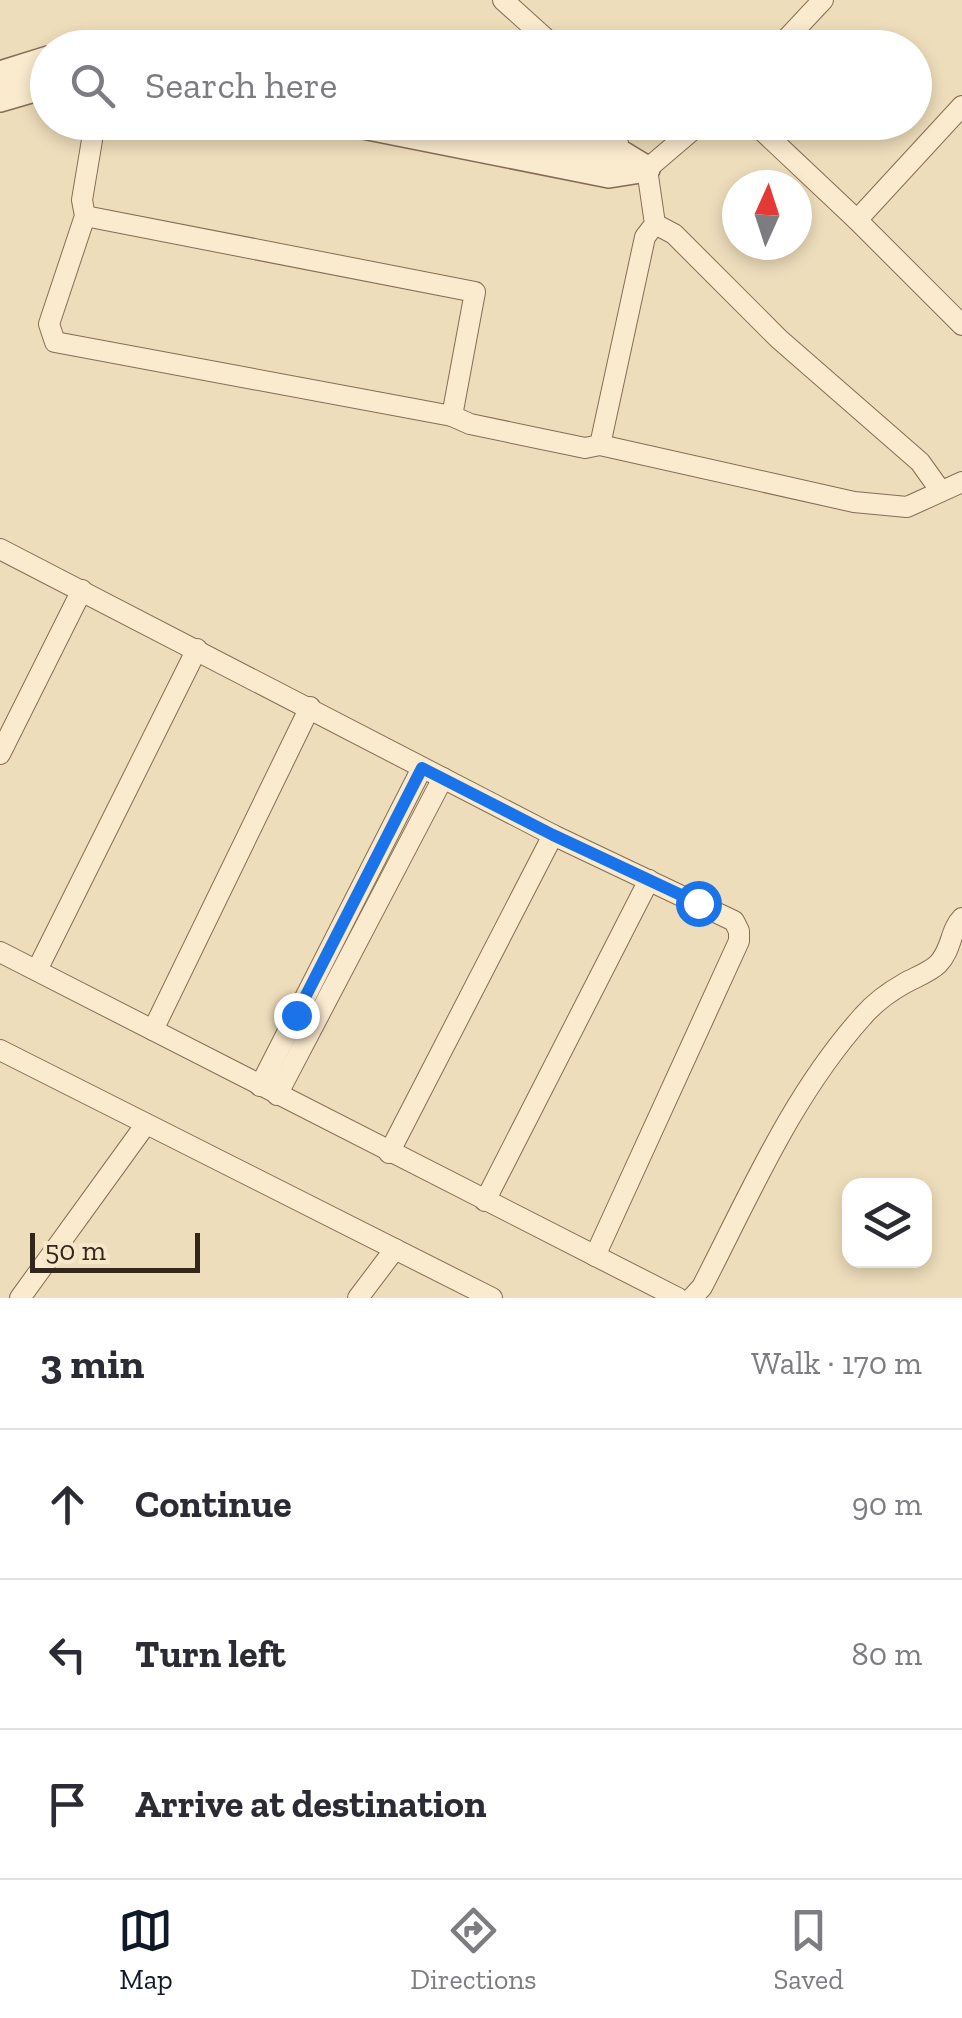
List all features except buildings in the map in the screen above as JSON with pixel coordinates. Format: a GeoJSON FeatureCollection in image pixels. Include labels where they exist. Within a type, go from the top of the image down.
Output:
{"type":"FeatureCollection","features":[{"type":"Feature","properties":{"kind":"street"},"geometry":{"type":"LineString","coordinates":[[503,0],[536,30]]}},
{"type":"Feature","properties":{"kind":"street"},"geometry":{"type":"LineString","coordinates":[[795,30],[823,0]]}},
{"type":"Feature","properties":{"kind":"street"},"geometry":{"type":"LineString","coordinates":[[0,74],[30,65]]}},
{"type":"Feature","properties":{"kind":"street"},"geometry":{"type":"LineString","coordinates":[[0,99],[30,90]]}},
{"type":"Feature","properties":{"kind":"street"},"geometry":{"type":"LineString","coordinates":[[932,139],[962,106]]}},
{"type":"Feature","properties":{"kind":"street"},"geometry":{"type":"LineString","coordinates":[[92,140],[82,200],[85,216],[49,324],[55,342],[452,416],[470,424],[585,448],[600,445],[854,502],[907,506],[962,482]]}},
{"type":"Feature","properties":{"kind":"street"},"geometry":{"type":"LineString","coordinates":[[433,140],[609,175],[647,169],[681,140]]}},
{"type":"Feature","properties":{"kind":"street"},"geometry":{"type":"LineString","coordinates":[[557,140],[620,152],[647,169]]}},
{"type":"Feature","properties":{"kind":"street"},"geometry":{"type":"LineString","coordinates":[[618,140],[620,152]]}},
{"type":"Feature","properties":{"kind":"street"},"geometry":{"type":"LineString","coordinates":[[772,140],[962,324]]}},
{"type":"Feature","properties":{"kind":"street"},"geometry":{"type":"LineString","coordinates":[[857,220],[931,140]]}},
{"type":"Feature","properties":{"kind":"street"},"geometry":{"type":"LineString","coordinates":[[600,445],[645,236],[654,224],[647,169]]}},
{"type":"Feature","properties":{"kind":"street"},"geometry":{"type":"LineString","coordinates":[[85,216],[475,292],[452,416]]}},
{"type":"Feature","properties":{"kind":"street"},"geometry":{"type":"LineString","coordinates":[[654,224],[674,234],[780,339],[920,462],[940,490]]}},
{"type":"Feature","properties":{"kind":"street"},"geometry":{"type":"LineString","coordinates":[[0,549],[553,835],[734,922],[739,941],[595,1256]]}},
{"type":"Feature","properties":{"kind":"street"},"geometry":{"type":"LineString","coordinates":[[0,754],[82,590]]}},
{"type":"Feature","properties":{"kind":"street"},"geometry":{"type":"LineString","coordinates":[[36,970],[197,649]]}},
{"type":"Feature","properties":{"kind":"street"},"geometry":{"type":"LineString","coordinates":[[152,1030],[310,707]]}},
{"type":"Feature","properties":{"kind":"street"},"geometry":{"type":"LineString","coordinates":[[269,1091],[422,768]]}},
{"type":"Feature","properties":{"kind":"street"},"geometry":{"type":"LineString","coordinates":[[269,1091],[442,778]]}},
{"type":"Feature","properties":{"kind":"street"},"geometry":{"type":"LineString","coordinates":[[390,1153],[553,835]]}},
{"type":"Feature","properties":{"kind":"street"},"geometry":{"type":"LineString","coordinates":[[485,1201],[649,880]]}},
{"type":"Feature","properties":{"kind":"street"},"geometry":{"type":"LineString","coordinates":[[692,1298],[702,1287],[800,1097],[823,1064],[860,1018],[886,995],[936,966],[950,948],[955,925],[962,918]]}},
{"type":"Feature","properties":{"kind":"street"},"geometry":{"type":"LineString","coordinates":[[0,952],[678,1298]]}},
{"type":"Feature","properties":{"kind":"street"},"geometry":{"type":"LineString","coordinates":[[0,1050],[492,1298]]}},
{"type":"Feature","properties":{"kind":"street"},"geometry":{"type":"LineString","coordinates":[[20,1298],[146,1124]]}},
{"type":"Feature","properties":{"kind":"street"},"geometry":{"type":"LineString","coordinates":[[358,1298],[394,1249]]}},
{"type":"Feature","properties":{"kind":"route"},"geometry":{"type":"LineString","coordinates":[[296,1015],[422,768],[698,903]]}}]}
